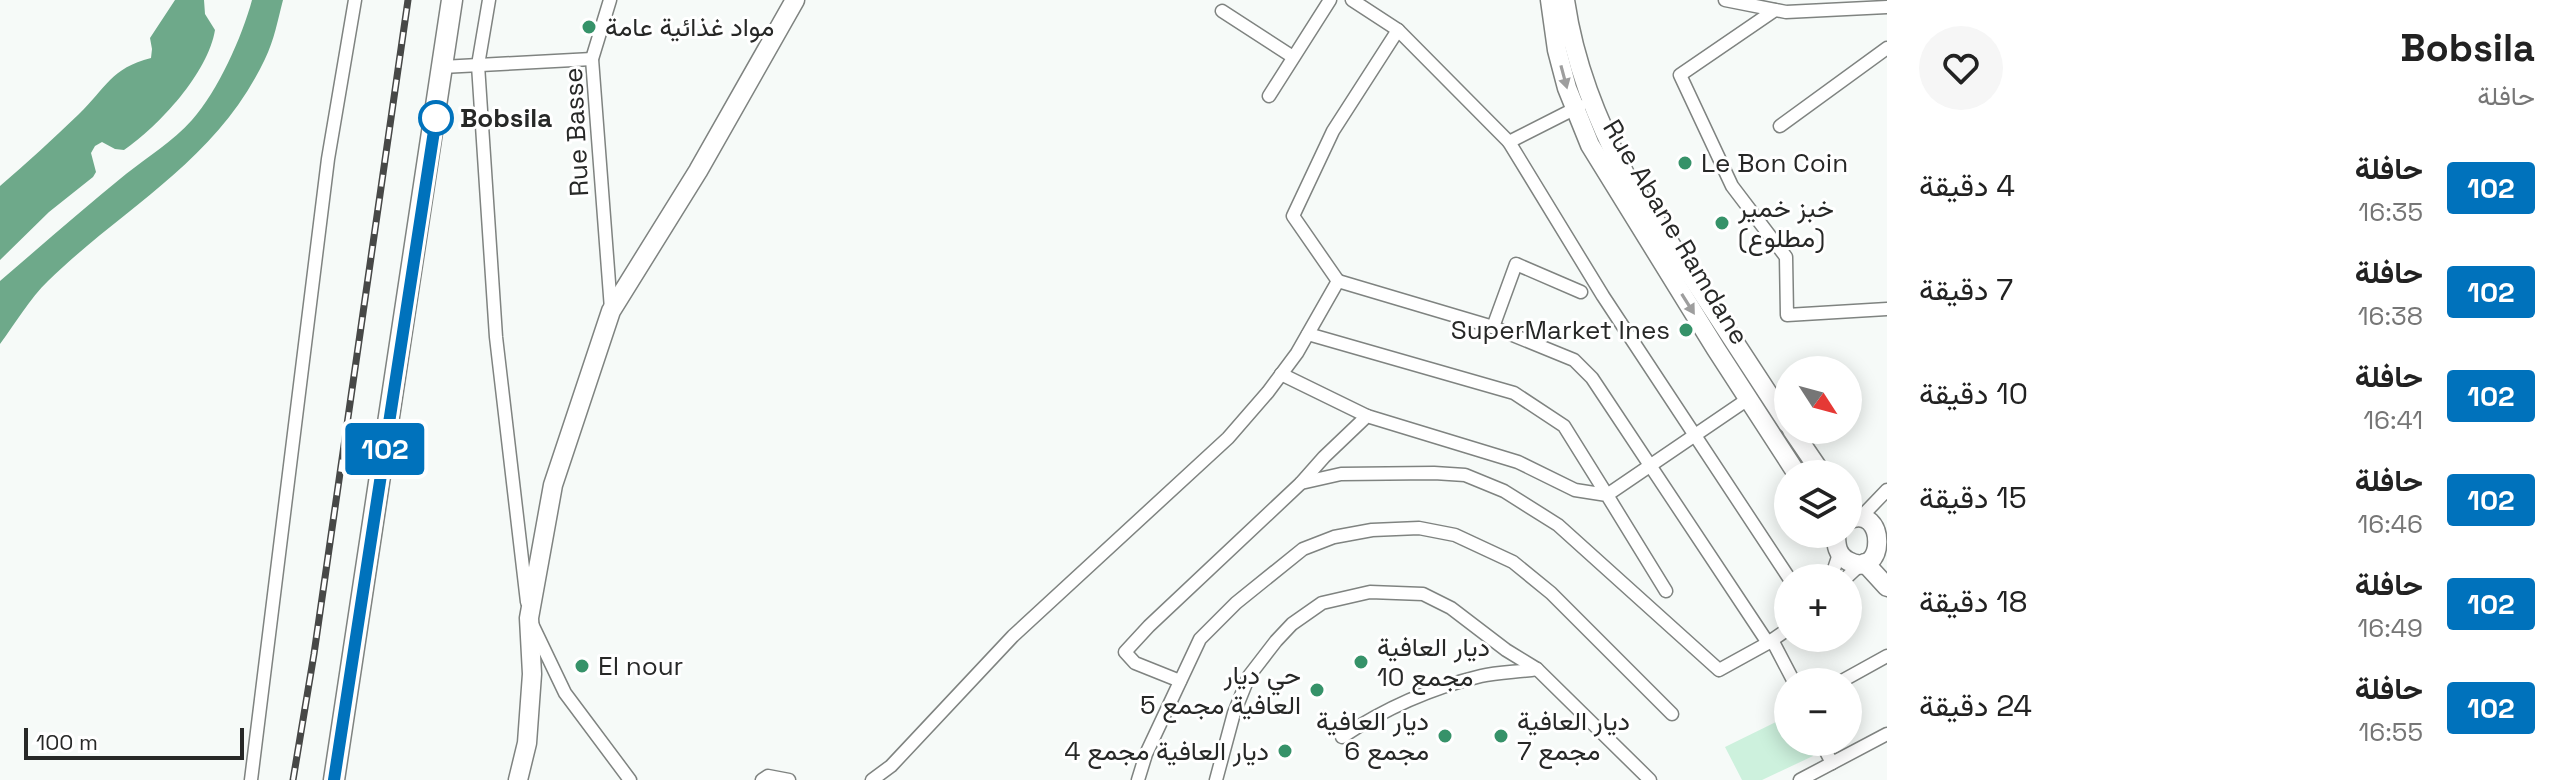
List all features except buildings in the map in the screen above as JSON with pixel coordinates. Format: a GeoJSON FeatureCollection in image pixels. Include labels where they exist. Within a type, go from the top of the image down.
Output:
{"type":"FeatureCollection","features":[{"type":"Feature","properties":{"kind":"main road"},"geometry":{"type":"LineString","coordinates":[[334,780],[452,0]]}},
{"type":"Feature","properties":{"kind":"street"},"geometry":{"type":"LineString","coordinates":[[251,780],[328,159],[355,0]]}},
{"type":"Feature","properties":{"kind":"street"},"geometry":{"type":"LineString","coordinates":[[489,0],[478,65],[496,337],[529,618],[532,674],[527,743],[518,780]]}},
{"type":"Feature","properties":{"kind":"street","name":"Rue Basse"},"geometry":{"type":"LineString","coordinates":[[610,0],[592,59],[611,311]]}},
{"type":"Feature","properties":{"kind":"street"},"geometry":{"type":"LineString","coordinates":[[630,780],[565,693],[529,618],[553,485],[611,311],[698,171],[795,0]]}},
{"type":"Feature","properties":{"kind":"street"},"geometry":{"type":"LineString","coordinates":[[1269,96],[1330,0]]}},
{"type":"Feature","properties":{"kind":"street"},"geometry":{"type":"LineString","coordinates":[[1352,0],[1398,30],[1509,142],[1603,296],[1780,564]]}},
{"type":"Feature","properties":{"kind":"street","name":"Rue Abane Ramdane"},"geometry":{"type":"LineString","coordinates":[[1550,0],[1557,50],[1582,105],[1590,145],[1788,460]]}},
{"type":"Feature","properties":{"kind":"street"},"geometry":{"type":"LineString","coordinates":[[1565,0],[1582,105],[1604,133],[1626,176],[1774,403]]}},
{"type":"Feature","properties":{"kind":"street"},"geometry":{"type":"LineString","coordinates":[[1725,0],[1786,12],[1887,7]]}},
{"type":"Feature","properties":{"kind":"street"},"geometry":{"type":"LineString","coordinates":[[1775,10],[1680,75],[1732,186],[1786,257],[1787,315],[1887,309]]}},
{"type":"Feature","properties":{"kind":"street"},"geometry":{"type":"LineString","coordinates":[[1222,11],[1293,57]]}},
{"type":"Feature","properties":{"kind":"street"},"geometry":{"type":"LineString","coordinates":[[1398,30],[1333,131],[1293,216],[1338,281],[1493,327],[1574,360],[1592,378],[1786,668]]}},
{"type":"Feature","properties":{"kind":"street"},"geometry":{"type":"LineString","coordinates":[[1780,126],[1887,48]]}},
{"type":"Feature","properties":{"kind":"street"},"geometry":{"type":"LineString","coordinates":[[442,67],[592,59]]}},
{"type":"Feature","properties":{"kind":"street"},"geometry":{"type":"LineString","coordinates":[[1509,142],[1582,105]]}},
{"type":"Feature","properties":{"kind":"street"},"geometry":{"type":"LineString","coordinates":[[1493,327],[1516,264],[1581,292]]}},
{"type":"Feature","properties":{"kind":"street"},"geometry":{"type":"LineString","coordinates":[[872,780],[891,766],[1013,636],[1228,438],[1281,374],[1338,281]]}},
{"type":"Feature","properties":{"kind":"street"},"geometry":{"type":"LineString","coordinates":[[1308,334],[1514,393],[1564,426],[1666,591]]}},
{"type":"Feature","properties":{"kind":"street"},"geometry":{"type":"LineString","coordinates":[[1281,374],[1367,416],[1518,462],[1575,490],[1607,495],[1748,399]]}},
{"type":"Feature","properties":{"kind":"street"},"geometry":{"type":"LineString","coordinates":[[1180,681],[1135,663],[1125,652],[1367,416]]}},
{"type":"Feature","properties":{"kind":"street"},"geometry":{"type":"LineString","coordinates":[[1301,483],[1341,474],[1465,475],[1504,491],[1558,525],[1719,670],[1774,639]]}},
{"type":"Feature","properties":{"kind":"street"},"geometry":{"type":"LineString","coordinates":[[1862,509],[1887,490]]}},
{"type":"Feature","properties":{"kind":"street"},"geometry":{"type":"LineString","coordinates":[[1862,519],[1870,520],[1878,527],[1884,550],[1864,563]]}},
{"type":"Feature","properties":{"kind":"street"},"geometry":{"type":"LineString","coordinates":[[1138,780],[1146,754],[1200,639],[1236,603],[1303,549],[1334,537],[1372,530],[1419,528],[1455,535],[1513,562],[1551,593],[1672,714]]}},
{"type":"Feature","properties":{"kind":"street"},"geometry":{"type":"LineString","coordinates":[[1837,548],[1845,560],[1864,563],[1887,587]]}},
{"type":"Feature","properties":{"kind":"street"},"geometry":{"type":"LineString","coordinates":[[1836,564],[1839,554]]}},
{"type":"Feature","properties":{"kind":"street"},"geometry":{"type":"LineString","coordinates":[[1216,780],[1234,713],[1249,676],[1292,624],[1322,603],[1370,592],[1423,594],[1451,608],[1506,650],[1537,669],[1650,780]]}},
{"type":"Feature","properties":{"kind":"street"},"geometry":{"type":"LineString","coordinates":[[1862,670],[1887,656]]}},
{"type":"Feature","properties":{"kind":"street"},"geometry":{"type":"LineString","coordinates":[[1342,737],[1373,716],[1429,692],[1482,676],[1537,669]]}},
{"type":"Feature","properties":{"kind":"street"},"geometry":{"type":"LineString","coordinates":[[1800,780],[1887,734]]}},
{"type":"Feature","properties":{"kind":"street"},"geometry":{"type":"LineString","coordinates":[[1828,756],[1832,763]]}},
{"type":"Feature","properties":{"kind":"street"},"geometry":{"type":"LineString","coordinates":[[762,780],[768,776],[789,780]]}},
{"type":"Feature","properties":{"kind":"shaded area"},"geometry":{"type":"Polygon","coordinates":[[[175,0],[204,0],[205,14],[215,30],[211,47],[192,81],[166,113],[124,150],[102,142],[95,146],[91,153],[96,172],[93,177],[49,212],[0,260],[0,186],[79,114],[118,73],[151,58],[150,38],[175,0]]]}},
{"type":"Feature","properties":{"kind":"shaded area"},"geometry":{"type":"Polygon","coordinates":[[[252,0],[283,0],[268,52],[245,95],[195,154],[48,281],[0,344],[0,281],[192,120],[228,63],[252,0]]]}},
{"type":"Feature","properties":{"kind":"shaded area"},"geometry":{"type":"Polygon","coordinates":[[[1774,723],[1774,756],[1813,756],[1762,780],[1742,780],[1725,747],[1774,723]]]}},
{"type":"Feature","properties":{"kind":"railway"},"geometry":{"type":"LineString","coordinates":[[293,780],[408,0]]}},
{"type":"Feature","properties":{"kind":"bus line","name":"102"},"geometry":{"type":"LineString","coordinates":[[334,780],[436,118]]}},
{"type":"Feature","properties":{"kind":"place","name":"مواد غذائية عامة"},"geometry":{"type":"Point","coordinates":[589,27]}},
{"type":"Feature","properties":{"kind":"place","name":"Bobsila"},"geometry":{"type":"Point","coordinates":[436,118]}},
{"type":"Feature","properties":{"kind":"place","name":"Le Bon Coin"},"geometry":{"type":"Point","coordinates":[1685,163]}},
{"type":"Feature","properties":{"kind":"place","name":"خبز خمير (مطلوع)"},"geometry":{"type":"Point","coordinates":[1722,223]}},
{"type":"Feature","properties":{"kind":"place","name":"SuperMarket Ines"},"geometry":{"type":"Point","coordinates":[1686,330]}},
{"type":"Feature","properties":{"kind":"place","name":"ديار العافية مجمع 10"},"geometry":{"type":"Point","coordinates":[1361,662]}},
{"type":"Feature","properties":{"kind":"place","name":"El nour"},"geometry":{"type":"Point","coordinates":[582,666]}},
{"type":"Feature","properties":{"kind":"place","name":"حي ديار العافية مجمع 5"},"geometry":{"type":"Point","coordinates":[1317,690]}},
{"type":"Feature","properties":{"kind":"place","name":"ديار العافية مجمع 6"},"geometry":{"type":"Point","coordinates":[1445,736]}},
{"type":"Feature","properties":{"kind":"place","name":"ديار العافية مجمع 7"},"geometry":{"type":"Point","coordinates":[1501,736]}},
{"type":"Feature","properties":{"kind":"place","name":"ديار العافية مجمع 4"},"geometry":{"type":"Point","coordinates":[1285,751]}}]}
